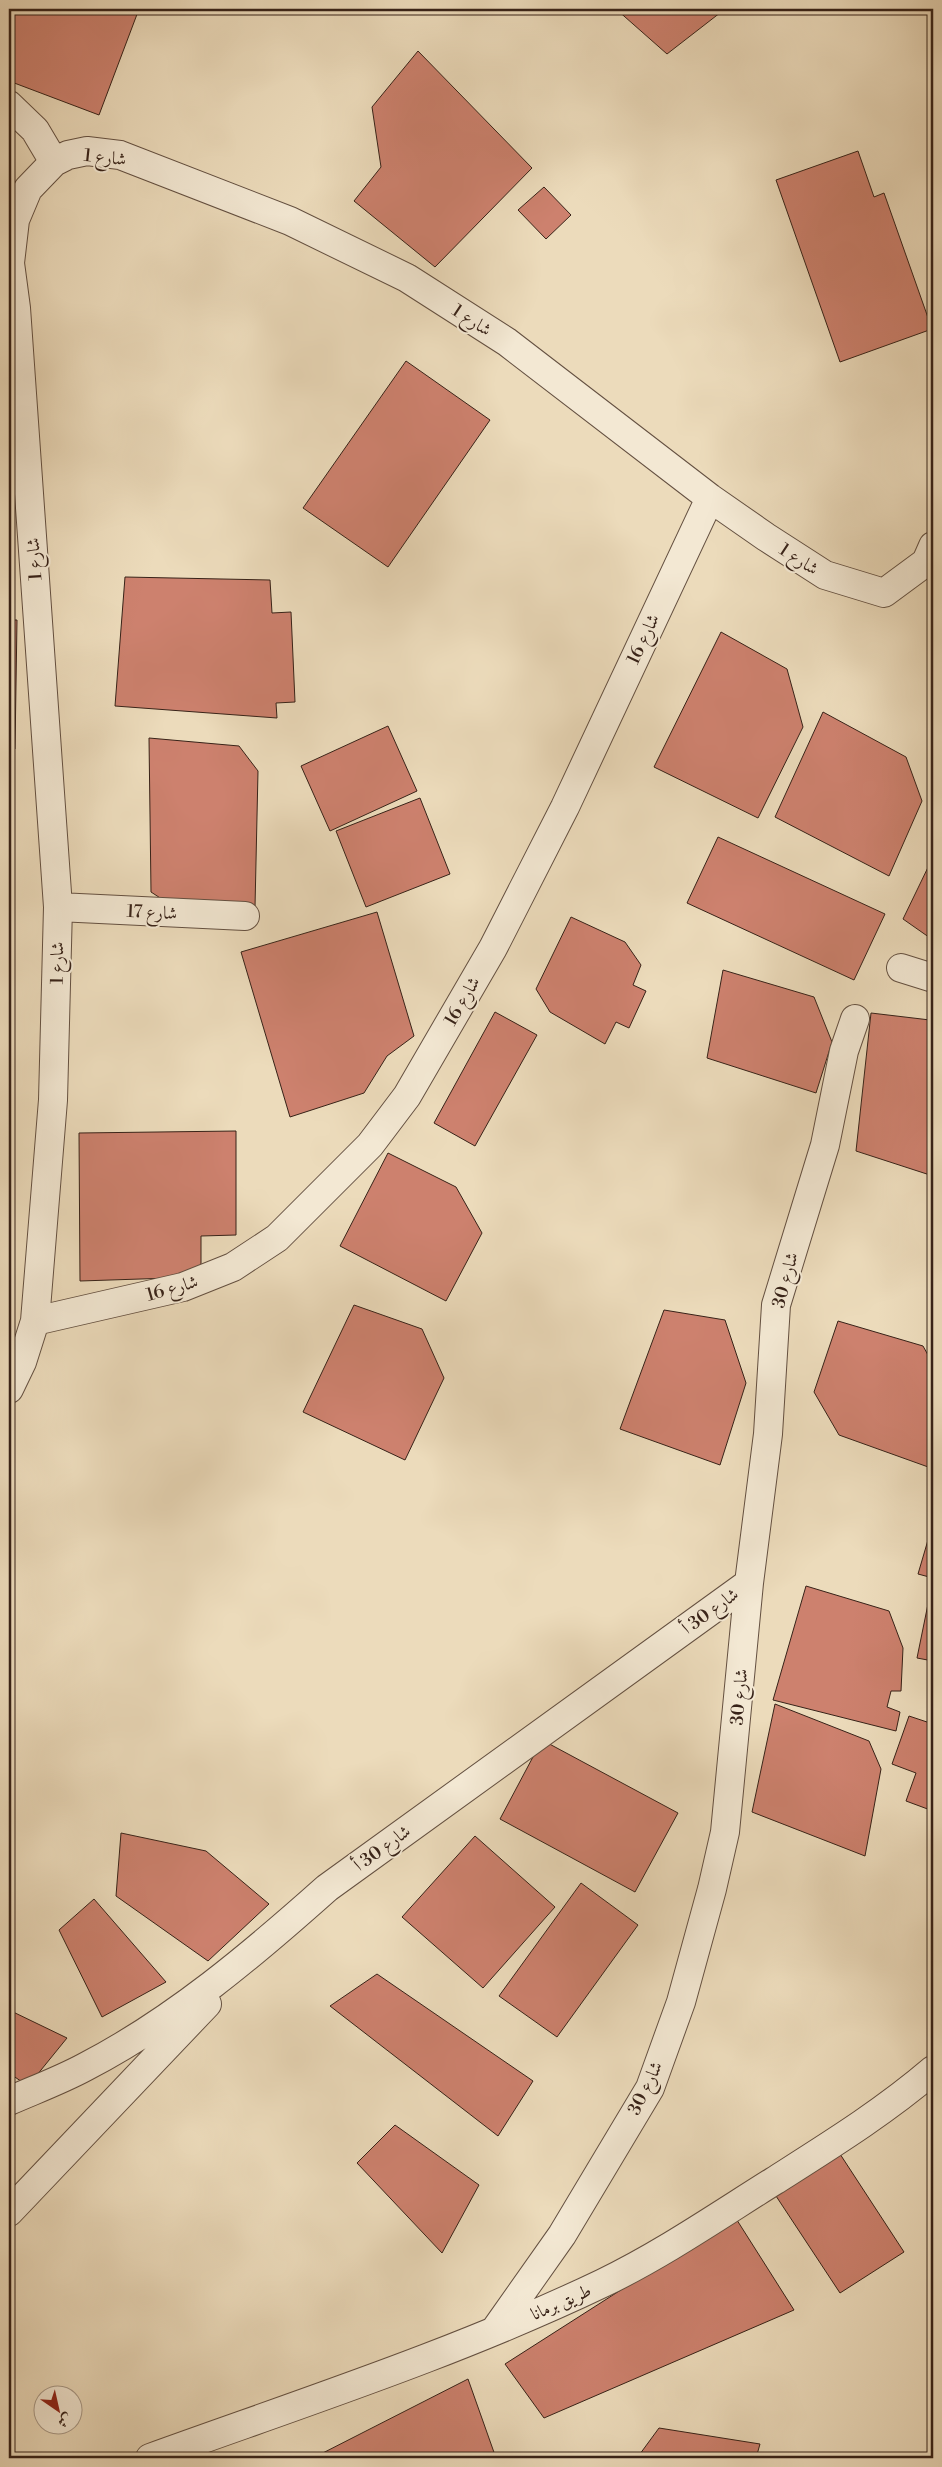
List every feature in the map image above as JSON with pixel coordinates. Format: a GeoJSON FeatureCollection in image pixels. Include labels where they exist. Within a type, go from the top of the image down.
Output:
{"type":"FeatureCollection","features":[{"type":"Feature","properties":{"kind":"street"},"geometry":{"type":"LineString","coordinates":[[9,105],[35,130],[54,162]]}},
{"type":"Feature","properties":{"kind":"street","name":"شارع 1"},"geometry":{"type":"LineString","coordinates":[[9,1389],[22,1362],[35,1321],[53,1100],[58,907],[17,328],[9,263],[15,220],[28,189],[54,162],[68,155],[87,151],[120,155],[290,221],[407,278],[507,342],[710,498],[825,575],[884,593],[926,562],[933,546]]}},
{"type":"Feature","properties":{"kind":"street","name":"شارع 16"},"geometry":{"type":"LineString","coordinates":[[35,1321],[183,1287],[233,1267],[277,1238],[370,1145],[407,1096],[493,948],[565,807],[710,498]]}},
{"type":"Feature","properties":{"kind":"street","name":"شارع 17"},"geometry":{"type":"LineString","coordinates":[[58,907],[245,916]]}},
{"type":"Feature","properties":{"kind":"street"},"geometry":{"type":"LineString","coordinates":[[901,968],[933,978]]}},
{"type":"Feature","properties":{"kind":"street","name":"شارع 30"},"geometry":{"type":"LineString","coordinates":[[495,2330],[562,2235],[650,2088],[681,2002],[726,1832],[749,1583],[768,1434],[776,1305],[825,1145],[844,1051],[854,1019]]}},
{"type":"Feature","properties":{"kind":"street","name":"شارع 30 أ"},"geometry":{"type":"LineString","coordinates":[[9,2101],[86,2067],[166,2018],[263,1945],[327,1888],[749,1583]]}},
{"type":"Feature","properties":{"kind":"street"},"geometry":{"type":"LineString","coordinates":[[9,2212],[263,1945]]}},
{"type":"Feature","properties":{"kind":"street","name":"طريق برمانا"},"geometry":{"type":"LineString","coordinates":[[150,2458],[373,2378],[495,2330],[604,2283],[652,2257],[861,2126],[933,2070]]}},
{"type":"Feature","properties":{"kind":"building"},"geometry":{"type":"Polygon","coordinates":[[[9,9],[139,9],[99,115],[9,81],[9,9]]]}},
{"type":"Feature","properties":{"kind":"building"},"geometry":{"type":"Polygon","coordinates":[[[616,9],[725,9],[667,54],[616,9]]]}},
{"type":"Feature","properties":{"kind":"building"},"geometry":{"type":"Polygon","coordinates":[[[418,51],[532,168],[435,267],[354,201],[381,167],[372,107],[418,51]]]}},
{"type":"Feature","properties":{"kind":"building"},"geometry":{"type":"Polygon","coordinates":[[[858,151],[874,197],[884,193],[932,329],[840,362],[776,180],[858,151]]]}},
{"type":"Feature","properties":{"kind":"building"},"geometry":{"type":"Polygon","coordinates":[[[544,187],[571,215],[546,239],[518,210],[544,187]]]}},
{"type":"Feature","properties":{"kind":"building"},"geometry":{"type":"Polygon","coordinates":[[[406,361],[490,420],[388,567],[303,508],[406,361]]]}},
{"type":"Feature","properties":{"kind":"building"},"geometry":{"type":"Polygon","coordinates":[[[125,577],[270,580],[272,613],[291,612],[295,702],[276,703],[277,718],[115,706],[125,577]]]}},
{"type":"Feature","properties":{"kind":"building"},"geometry":{"type":"Polygon","coordinates":[[[9,620],[17,620],[15,749],[9,749],[9,620]]]}},
{"type":"Feature","properties":{"kind":"building"},"geometry":{"type":"Polygon","coordinates":[[[721,632],[787,669],[803,727],[758,818],[654,767],[721,632]]]}},
{"type":"Feature","properties":{"kind":"building"},"geometry":{"type":"Polygon","coordinates":[[[823,712],[906,757],[922,801],[889,876],[775,817],[823,712]]]}},
{"type":"Feature","properties":{"kind":"building"},"geometry":{"type":"Polygon","coordinates":[[[388,726],[417,791],[330,831],[301,766],[388,726]]]}},
{"type":"Feature","properties":{"kind":"building"},"geometry":{"type":"Polygon","coordinates":[[[149,738],[239,746],[258,771],[255,907],[171,905],[151,892],[149,738]]]}},
{"type":"Feature","properties":{"kind":"building"},"geometry":{"type":"Polygon","coordinates":[[[420,798],[450,874],[366,907],[336,831],[420,798]]]}},
{"type":"Feature","properties":{"kind":"building"},"geometry":{"type":"Polygon","coordinates":[[[718,837],[885,914],[854,980],[687,903],[718,837]]]}},
{"type":"Feature","properties":{"kind":"building"},"geometry":{"type":"Polygon","coordinates":[[[933,857],[933,940],[903,919],[933,857]]]}},
{"type":"Feature","properties":{"kind":"building"},"geometry":{"type":"Polygon","coordinates":[[[377,912],[414,1036],[387,1056],[364,1093],[290,1117],[241,952],[377,912]]]}},
{"type":"Feature","properties":{"kind":"building"},"geometry":{"type":"Polygon","coordinates":[[[571,917],[625,942],[641,965],[633,985],[646,991],[629,1028],[616,1022],[605,1044],[550,1012],[536,989],[571,917]]]}},
{"type":"Feature","properties":{"kind":"building"},"geometry":{"type":"Polygon","coordinates":[[[723,970],[814,997],[832,1042],[816,1093],[707,1058],[723,970]]]}},
{"type":"Feature","properties":{"kind":"building"},"geometry":{"type":"Polygon","coordinates":[[[495,1012],[537,1035],[475,1146],[434,1123],[495,1012]]]}},
{"type":"Feature","properties":{"kind":"building"},"geometry":{"type":"Polygon","coordinates":[[[871,1013],[930,1020],[933,1026],[933,1176],[856,1151],[871,1013]]]}},
{"type":"Feature","properties":{"kind":"building"},"geometry":{"type":"Polygon","coordinates":[[[236,1131],[236,1235],[201,1236],[201,1277],[80,1281],[79,1133],[236,1131]]]}},
{"type":"Feature","properties":{"kind":"building"},"geometry":{"type":"Polygon","coordinates":[[[388,1153],[456,1187],[482,1233],[446,1301],[340,1246],[388,1153]]]}},
{"type":"Feature","properties":{"kind":"building"},"geometry":{"type":"Polygon","coordinates":[[[354,1305],[422,1329],[444,1378],[405,1460],[303,1412],[354,1305]]]}},
{"type":"Feature","properties":{"kind":"building"},"geometry":{"type":"Polygon","coordinates":[[[664,1310],[725,1320],[746,1383],[720,1465],[620,1429],[664,1310]]]}},
{"type":"Feature","properties":{"kind":"building"},"geometry":{"type":"Polygon","coordinates":[[[838,1321],[923,1346],[933,1364],[933,1458],[931,1468],[839,1435],[814,1392],[838,1321]]]}},
{"type":"Feature","properties":{"kind":"building"},"geometry":{"type":"Polygon","coordinates":[[[933,1523],[933,1578],[918,1574],[933,1523]]]}},
{"type":"Feature","properties":{"kind":"building"},"geometry":{"type":"Polygon","coordinates":[[[806,1586],[889,1611],[903,1648],[901,1691],[891,1691],[887,1707],[900,1712],[896,1731],[773,1700],[806,1586]]]}},
{"type":"Feature","properties":{"kind":"building"},"geometry":{"type":"Polygon","coordinates":[[[928,1604],[933,1605],[933,1661],[917,1658],[928,1604]]]}},
{"type":"Feature","properties":{"kind":"building"},"geometry":{"type":"Polygon","coordinates":[[[775,1704],[869,1741],[881,1769],[865,1856],[752,1812],[775,1704]]]}},
{"type":"Feature","properties":{"kind":"building"},"geometry":{"type":"Polygon","coordinates":[[[909,1716],[933,1724],[933,1811],[906,1801],[916,1773],[892,1764],[909,1716]]]}},
{"type":"Feature","properties":{"kind":"building"},"geometry":{"type":"Polygon","coordinates":[[[542,1740],[678,1813],[635,1892],[500,1819],[542,1740]]]}},
{"type":"Feature","properties":{"kind":"building"},"geometry":{"type":"Polygon","coordinates":[[[121,1833],[206,1851],[269,1904],[208,1961],[116,1896],[121,1833]]]}},
{"type":"Feature","properties":{"kind":"building"},"geometry":{"type":"Polygon","coordinates":[[[475,1836],[555,1907],[483,1988],[402,1917],[475,1836]]]}},
{"type":"Feature","properties":{"kind":"building"},"geometry":{"type":"Polygon","coordinates":[[[581,1883],[638,1925],[557,2037],[499,1996],[581,1883]]]}},
{"type":"Feature","properties":{"kind":"building"},"geometry":{"type":"Polygon","coordinates":[[[94,1899],[166,1982],[102,2017],[59,1930],[94,1899]]]}},
{"type":"Feature","properties":{"kind":"building"},"geometry":{"type":"Polygon","coordinates":[[[377,1974],[533,2081],[498,2136],[330,2006],[377,1974]]]}},
{"type":"Feature","properties":{"kind":"building"},"geometry":{"type":"Polygon","coordinates":[[[9,2010],[67,2038],[28,2086],[9,2073],[9,2010]]]}},
{"type":"Feature","properties":{"kind":"building"},"geometry":{"type":"Polygon","coordinates":[[[395,2125],[479,2185],[442,2253],[357,2163],[395,2125]]]}},
{"type":"Feature","properties":{"kind":"building"},"geometry":{"type":"Polygon","coordinates":[[[840,2154],[904,2252],[840,2293],[776,2196],[840,2154]]]}},
{"type":"Feature","properties":{"kind":"building"},"geometry":{"type":"Polygon","coordinates":[[[735,2217],[794,2310],[544,2418],[505,2364],[735,2217]]]}},
{"type":"Feature","properties":{"kind":"building"},"geometry":{"type":"Polygon","coordinates":[[[468,2379],[496,2458],[313,2458],[468,2379]]]}},
{"type":"Feature","properties":{"kind":"building"},"geometry":{"type":"Polygon","coordinates":[[[659,2428],[760,2444],[756,2458],[637,2458],[659,2428]]]}}]}
